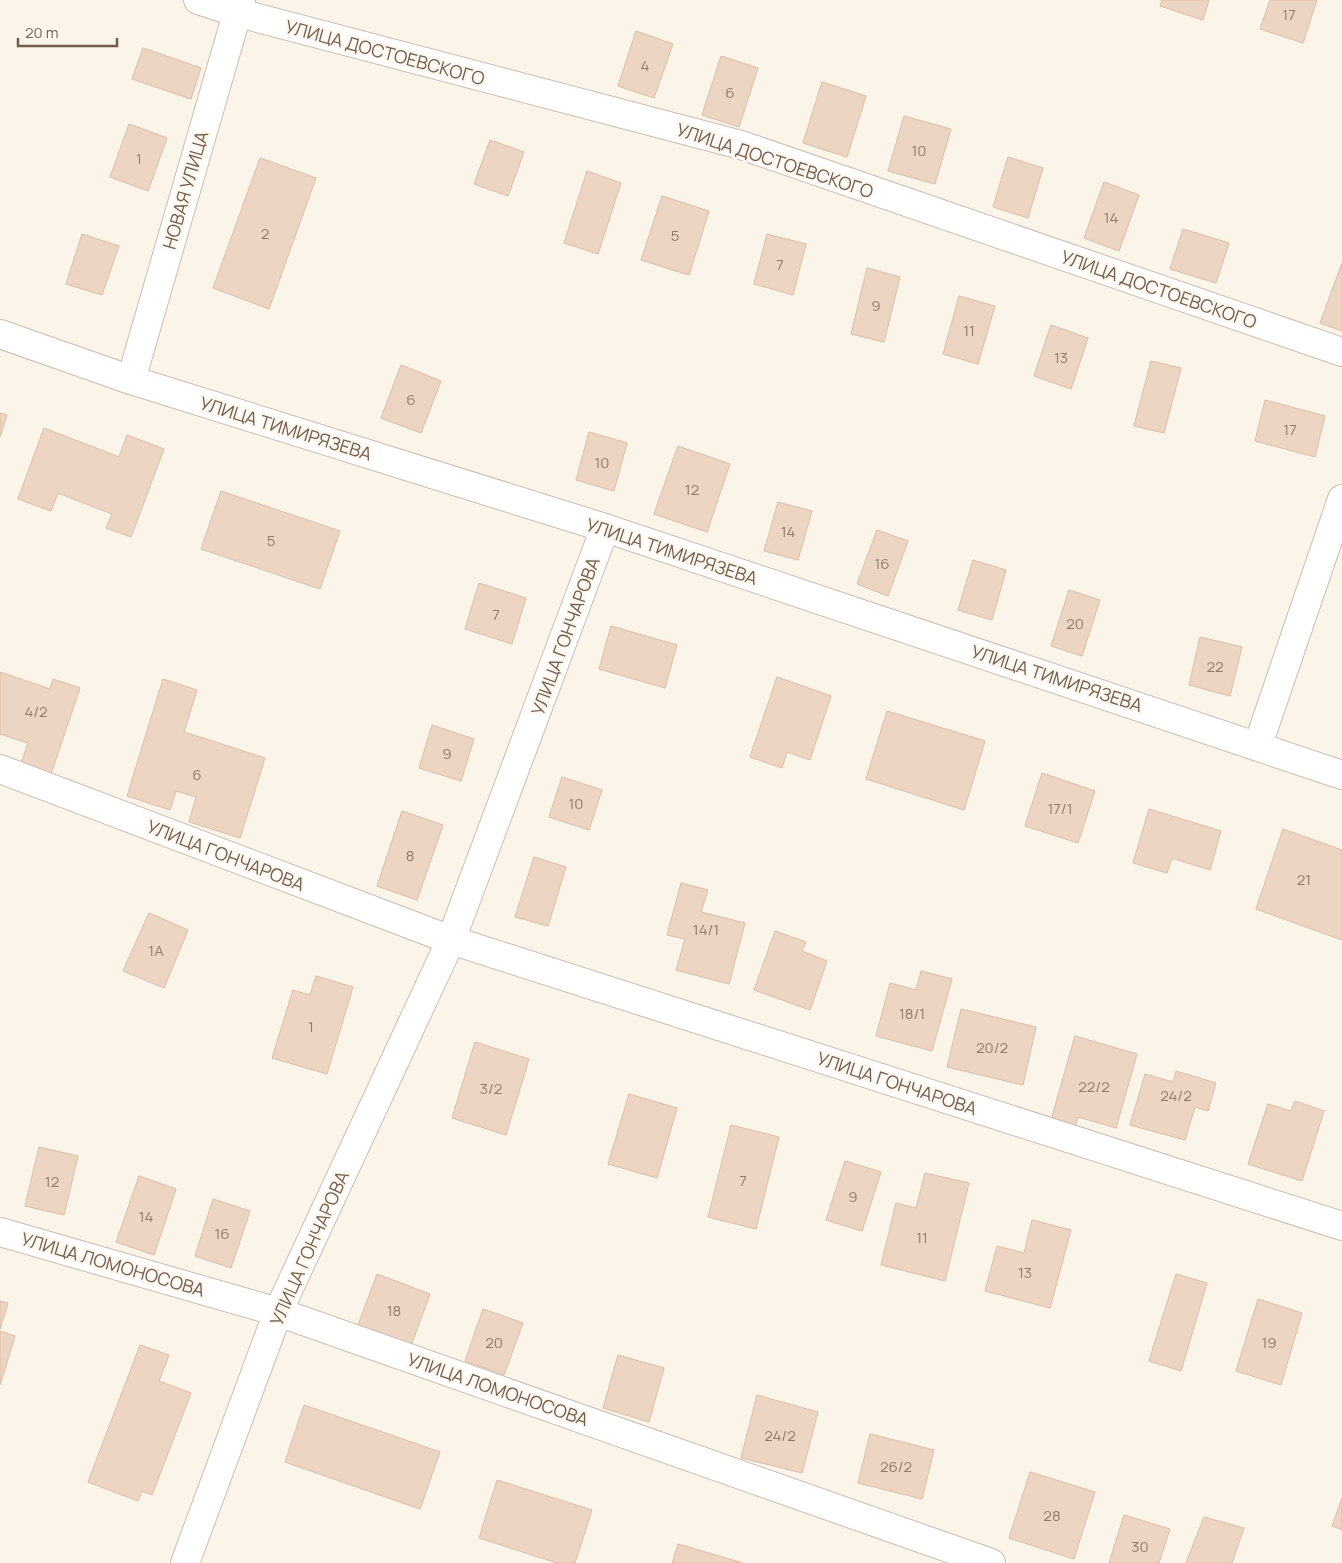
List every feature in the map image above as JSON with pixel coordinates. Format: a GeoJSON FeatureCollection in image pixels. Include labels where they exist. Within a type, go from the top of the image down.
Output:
{"type":"FeatureCollection","features":[{"type":"Feature","properties":{"kind":"street","name":"УЛИЦА ДОСТОЕВСКОГО"},"geometry":{"type":"LineString","coordinates":[[198,0],[238,6],[741,145],[1342,352]]}},
{"type":"Feature","properties":{"kind":"street","name":"НОВАЯ УЛИЦА"},"geometry":{"type":"LineString","coordinates":[[131,380],[238,6]]}},
{"type":"Feature","properties":{"kind":"street","name":"УЛИЦА ТИМИРЯЗЕВА"},"geometry":{"type":"LineString","coordinates":[[0,334],[131,380],[605,528],[1258,745],[1342,775]]}},
{"type":"Feature","properties":{"kind":"street"},"geometry":{"type":"LineString","coordinates":[[1258,745],[1342,499]]}},
{"type":"Feature","properties":{"kind":"street","name":"УЛИЦА ГОНЧАРОВА"},"geometry":{"type":"LineString","coordinates":[[185,1563],[278,1312],[451,940],[605,528]]}},
{"type":"Feature","properties":{"kind":"street","name":"УЛИЦА ГОНЧАРОВА"},"geometry":{"type":"LineString","coordinates":[[0,769],[451,940],[1342,1226]]}},
{"type":"Feature","properties":{"kind":"street","name":"УЛИЦА ЛОМОНОСОВА"},"geometry":{"type":"LineString","coordinates":[[0,1232],[278,1312],[990,1563]]}},
{"type":"Feature","properties":{"kind":"building"},"geometry":{"type":"Polygon","coordinates":[[[1162,0],[1209,0],[1203,20],[1160,6],[1162,0]]]}},
{"type":"Feature","properties":{"kind":"building"},"geometry":{"type":"Polygon","coordinates":[[[1270,0],[1317,0],[1303,43],[1260,29],[1270,0]]]}},
{"type":"Feature","properties":{"kind":"building"},"geometry":{"type":"Polygon","coordinates":[[[636,31],[673,44],[654,98],[618,86],[636,31]]]}},
{"type":"Feature","properties":{"kind":"building"},"geometry":{"type":"Polygon","coordinates":[[[143,48],[201,68],[191,99],[132,79],[143,48]]]}},
{"type":"Feature","properties":{"kind":"building"},"geometry":{"type":"Polygon","coordinates":[[[721,56],[758,68],[739,127],[702,115],[721,56]]]}},
{"type":"Feature","properties":{"kind":"building"},"geometry":{"type":"Polygon","coordinates":[[[822,82],[866,96],[847,157],[803,143],[822,82]]]}},
{"type":"Feature","properties":{"kind":"building"},"geometry":{"type":"Polygon","coordinates":[[[904,116],[951,129],[935,184],[888,171],[904,116]]]}},
{"type":"Feature","properties":{"kind":"building"},"geometry":{"type":"Polygon","coordinates":[[[129,124],[167,138],[148,191],[110,177],[129,124]]]}},
{"type":"Feature","properties":{"kind":"building"},"geometry":{"type":"Polygon","coordinates":[[[490,140],[524,152],[508,196],[474,184],[490,140]]]}},
{"type":"Feature","properties":{"kind":"building"},"geometry":{"type":"Polygon","coordinates":[[[1008,157],[1043,168],[1028,218],[993,207],[1008,157]]]}},
{"type":"Feature","properties":{"kind":"building"},"geometry":{"type":"Polygon","coordinates":[[[260,158],[316,178],[269,309],[213,288],[260,158]]]}},
{"type":"Feature","properties":{"kind":"building"},"geometry":{"type":"Polygon","coordinates":[[[587,171],[621,183],[598,254],[564,243],[587,171]]]}},
{"type":"Feature","properties":{"kind":"building"},"geometry":{"type":"Polygon","coordinates":[[[1104,182],[1139,195],[1119,251],[1084,238],[1104,182]]]}},
{"type":"Feature","properties":{"kind":"building"},"geometry":{"type":"Polygon","coordinates":[[[662,196],[709,211],[689,275],[641,260],[662,196]]]}},
{"type":"Feature","properties":{"kind":"building"},"geometry":{"type":"Polygon","coordinates":[[[1183,229],[1229,243],[1216,283],[1170,269],[1183,229]]]}},
{"type":"Feature","properties":{"kind":"building"},"geometry":{"type":"Polygon","coordinates":[[[82,234],[119,246],[102,295],[66,284],[82,234]]]}},
{"type":"Feature","properties":{"kind":"building"},"geometry":{"type":"Polygon","coordinates":[[[767,234],[806,244],[793,295],[754,284],[767,234]]]}},
{"type":"Feature","properties":{"kind":"building"},"geometry":{"type":"Polygon","coordinates":[[[1342,263],[1342,331],[1320,323],[1342,263]]]}},
{"type":"Feature","properties":{"kind":"building"},"geometry":{"type":"Polygon","coordinates":[[[867,268],[900,277],[884,342],[851,334],[867,268]]]}},
{"type":"Feature","properties":{"kind":"building"},"geometry":{"type":"Polygon","coordinates":[[[959,296],[995,306],[978,364],[943,354],[959,296]]]}},
{"type":"Feature","properties":{"kind":"building"},"geometry":{"type":"Polygon","coordinates":[[[1051,325],[1088,338],[1071,389],[1034,376],[1051,325]]]}},
{"type":"Feature","properties":{"kind":"building"},"geometry":{"type":"Polygon","coordinates":[[[1151,361],[1181,368],[1164,433],[1134,426],[1151,361]]]}},
{"type":"Feature","properties":{"kind":"building"},"geometry":{"type":"Polygon","coordinates":[[[401,365],[441,381],[421,433],[381,418],[401,365]]]}},
{"type":"Feature","properties":{"kind":"building"},"geometry":{"type":"Polygon","coordinates":[[[1265,400],[1325,416],[1315,457],[1255,441],[1265,400]]]}},
{"type":"Feature","properties":{"kind":"building"},"geometry":{"type":"Polygon","coordinates":[[[0,413],[7,415],[0,437],[0,413]]]}},
{"type":"Feature","properties":{"kind":"building"},"geometry":{"type":"Polygon","coordinates":[[[44,428],[119,457],[127,435],[164,449],[131,537],[106,528],[112,514],[58,493],[51,511],[18,499],[44,428]]]}},
{"type":"Feature","properties":{"kind":"building"},"geometry":{"type":"Polygon","coordinates":[[[589,432],[627,443],[614,491],[576,480],[589,432]]]}},
{"type":"Feature","properties":{"kind":"building"},"geometry":{"type":"Polygon","coordinates":[[[678,446],[730,464],[707,532],[654,514],[678,446]]]}},
{"type":"Feature","properties":{"kind":"building"},"geometry":{"type":"Polygon","coordinates":[[[221,491],[340,531],[320,589],[201,549],[221,491]]]}},
{"type":"Feature","properties":{"kind":"building"},"geometry":{"type":"Polygon","coordinates":[[[778,502],[812,511],[798,560],[764,551],[778,502]]]}},
{"type":"Feature","properties":{"kind":"building"},"geometry":{"type":"Polygon","coordinates":[[[877,530],[908,541],[888,596],[857,584],[877,530]]]}},
{"type":"Feature","properties":{"kind":"building"},"geometry":{"type":"Polygon","coordinates":[[[973,560],[1006,570],[992,620],[958,610],[973,560]]]}},
{"type":"Feature","properties":{"kind":"building"},"geometry":{"type":"Polygon","coordinates":[[[479,583],[526,598],[512,644],[465,629],[479,583]]]}},
{"type":"Feature","properties":{"kind":"building"},"geometry":{"type":"Polygon","coordinates":[[[1069,590],[1100,600],[1082,656],[1051,646],[1069,590]]]}},
{"type":"Feature","properties":{"kind":"building"},"geometry":{"type":"Polygon","coordinates":[[[611,626],[677,645],[665,688],[599,669],[611,626]]]}},
{"type":"Feature","properties":{"kind":"building"},"geometry":{"type":"Polygon","coordinates":[[[1200,637],[1242,647],[1230,696],[1189,685],[1200,637]]]}},
{"type":"Feature","properties":{"kind":"building"},"geometry":{"type":"Polygon","coordinates":[[[0,672],[50,689],[53,679],[80,688],[51,774],[21,764],[28,743],[0,734],[0,672]]]}},
{"type":"Feature","properties":{"kind":"building"},"geometry":{"type":"Polygon","coordinates":[[[777,677],[831,696],[810,760],[787,752],[782,768],[750,757],[777,677]]]}},
{"type":"Feature","properties":{"kind":"building"},"geometry":{"type":"Polygon","coordinates":[[[163,679],[197,690],[184,732],[265,758],[240,838],[189,822],[196,797],[176,791],[170,810],[127,796],[163,679]]]}},
{"type":"Feature","properties":{"kind":"building"},"geometry":{"type":"Polygon","coordinates":[[[887,711],[985,741],[964,810],[866,779],[887,711]]]}},
{"type":"Feature","properties":{"kind":"building"},"geometry":{"type":"Polygon","coordinates":[[[432,725],[474,739],[461,781],[419,768],[432,725]]]}},
{"type":"Feature","properties":{"kind":"building"},"geometry":{"type":"Polygon","coordinates":[[[1042,773],[1095,791],[1078,843],[1025,826],[1042,773]]]}},
{"type":"Feature","properties":{"kind":"building"},"geometry":{"type":"Polygon","coordinates":[[[562,777],[602,790],[589,830],[549,817],[562,777]]]}},
{"type":"Feature","properties":{"kind":"building"},"geometry":{"type":"Polygon","coordinates":[[[1149,809],[1221,831],[1210,870],[1172,858],[1167,873],[1133,863],[1149,809]]]}},
{"type":"Feature","properties":{"kind":"building"},"geometry":{"type":"Polygon","coordinates":[[[402,811],[443,825],[417,900],[377,886],[402,811]]]}},
{"type":"Feature","properties":{"kind":"building"},"geometry":{"type":"Polygon","coordinates":[[[1283,829],[1342,850],[1342,940],[1256,909],[1283,829]]]}},
{"type":"Feature","properties":{"kind":"building"},"geometry":{"type":"Polygon","coordinates":[[[534,857],[566,867],[548,926],[515,917],[534,857]]]}},
{"type":"Feature","properties":{"kind":"building"},"geometry":{"type":"Polygon","coordinates":[[[681,883],[708,890],[701,912],[745,923],[729,984],[676,970],[685,939],[667,935],[681,883]]]}},
{"type":"Feature","properties":{"kind":"building"},"geometry":{"type":"Polygon","coordinates":[[[149,913],[188,930],[164,988],[123,971],[149,913]]]}},
{"type":"Feature","properties":{"kind":"building"},"geometry":{"type":"Polygon","coordinates":[[[775,931],[806,942],[802,951],[827,961],[810,1010],[754,990],[775,931]]]}},
{"type":"Feature","properties":{"kind":"building"},"geometry":{"type":"Polygon","coordinates":[[[921,971],[952,979],[932,1051],[876,1036],[890,983],[916,990],[921,971]]]}},
{"type":"Feature","properties":{"kind":"building"},"geometry":{"type":"Polygon","coordinates":[[[316,976],[353,987],[327,1074],[272,1058],[293,990],[310,995],[316,976]]]}},
{"type":"Feature","properties":{"kind":"building"},"geometry":{"type":"Polygon","coordinates":[[[961,1009],[1036,1027],[1023,1085],[947,1067],[961,1009]]]}},
{"type":"Feature","properties":{"kind":"building"},"geometry":{"type":"Polygon","coordinates":[[[1075,1036],[1137,1054],[1116,1128],[1078,1117],[1075,1127],[1051,1120],[1075,1036]]]}},
{"type":"Feature","properties":{"kind":"building"},"geometry":{"type":"Polygon","coordinates":[[[475,1042],[529,1059],[506,1135],[452,1118],[475,1042]]]}},
{"type":"Feature","properties":{"kind":"building"},"geometry":{"type":"Polygon","coordinates":[[[1176,1071],[1216,1083],[1208,1111],[1195,1107],[1185,1140],[1130,1125],[1145,1074],[1173,1082],[1176,1071]]]}},
{"type":"Feature","properties":{"kind":"building"},"geometry":{"type":"Polygon","coordinates":[[[629,1094],[677,1108],[657,1178],[608,1164],[629,1094]]]}},
{"type":"Feature","properties":{"kind":"building"},"geometry":{"type":"Polygon","coordinates":[[[1295,1101],[1324,1111],[1302,1181],[1248,1164],[1268,1104],[1291,1111],[1295,1101]]]}},
{"type":"Feature","properties":{"kind":"building"},"geometry":{"type":"Polygon","coordinates":[[[731,1125],[779,1137],[756,1229],[708,1217],[731,1125]]]}},
{"type":"Feature","properties":{"kind":"building"},"geometry":{"type":"Polygon","coordinates":[[[39,1147],[78,1156],[64,1215],[25,1206],[39,1147]]]}},
{"type":"Feature","properties":{"kind":"building"},"geometry":{"type":"Polygon","coordinates":[[[845,1161],[881,1172],[862,1231],[826,1220],[845,1161]]]}},
{"type":"Feature","properties":{"kind":"building"},"geometry":{"type":"Polygon","coordinates":[[[925,1173],[969,1183],[945,1281],[881,1265],[896,1203],[916,1208],[925,1173]]]}},
{"type":"Feature","properties":{"kind":"building"},"geometry":{"type":"Polygon","coordinates":[[[139,1176],[176,1189],[154,1255],[116,1242],[139,1176]]]}},
{"type":"Feature","properties":{"kind":"building"},"geometry":{"type":"Polygon","coordinates":[[[213,1199],[250,1211],[231,1268],[195,1256],[213,1199]]]}},
{"type":"Feature","properties":{"kind":"building"},"geometry":{"type":"Polygon","coordinates":[[[1032,1220],[1071,1230],[1050,1308],[985,1291],[997,1246],[1024,1253],[1032,1220]]]}},
{"type":"Feature","properties":{"kind":"building"},"geometry":{"type":"Polygon","coordinates":[[[377,1274],[430,1294],[411,1346],[358,1325],[377,1274]]]}},
{"type":"Feature","properties":{"kind":"building"},"geometry":{"type":"Polygon","coordinates":[[[1176,1274],[1207,1283],[1181,1371],[1149,1361],[1176,1274]]]}},
{"type":"Feature","properties":{"kind":"building"},"geometry":{"type":"Polygon","coordinates":[[[1258,1299],[1302,1313],[1281,1385],[1236,1371],[1258,1299]]]}},
{"type":"Feature","properties":{"kind":"building"},"geometry":{"type":"Polygon","coordinates":[[[0,1301],[8,1303],[0,1329],[0,1301]]]}},
{"type":"Feature","properties":{"kind":"building"},"geometry":{"type":"Polygon","coordinates":[[[483,1309],[523,1323],[504,1375],[465,1361],[483,1309]]]}},
{"type":"Feature","properties":{"kind":"building"},"geometry":{"type":"Polygon","coordinates":[[[0,1331],[15,1336],[0,1385],[0,1331]]]}},
{"type":"Feature","properties":{"kind":"building"},"geometry":{"type":"Polygon","coordinates":[[[140,1345],[169,1355],[159,1381],[191,1393],[152,1495],[142,1491],[138,1501],[88,1482],[140,1345]]]}},
{"type":"Feature","properties":{"kind":"building"},"geometry":{"type":"Polygon","coordinates":[[[618,1355],[664,1368],[649,1422],[603,1408],[618,1355]]]}},
{"type":"Feature","properties":{"kind":"building"},"geometry":{"type":"Polygon","coordinates":[[[757,1395],[818,1412],[802,1473],[741,1458],[757,1395]]]}},
{"type":"Feature","properties":{"kind":"building"},"geometry":{"type":"Polygon","coordinates":[[[304,1405],[440,1452],[420,1509],[285,1462],[304,1405]]]}},
{"type":"Feature","properties":{"kind":"building"},"geometry":{"type":"Polygon","coordinates":[[[870,1434],[934,1450],[922,1499],[858,1483],[870,1434]]]}},
{"type":"Feature","properties":{"kind":"building"},"geometry":{"type":"Polygon","coordinates":[[[1030,1472],[1095,1492],[1074,1559],[1009,1538],[1030,1472]]]}},
{"type":"Feature","properties":{"kind":"building"},"geometry":{"type":"Polygon","coordinates":[[[497,1480],[592,1510],[575,1563],[557,1563],[479,1538],[497,1480]]]}},
{"type":"Feature","properties":{"kind":"building"},"geometry":{"type":"Polygon","coordinates":[[[1342,1498],[1342,1530],[1332,1526],[1342,1498]]]}},
{"type":"Feature","properties":{"kind":"building"},"geometry":{"type":"Polygon","coordinates":[[[1124,1515],[1170,1529],[1159,1563],[1109,1563],[1124,1515]]]}},
{"type":"Feature","properties":{"kind":"building"},"geometry":{"type":"Polygon","coordinates":[[[1204,1517],[1244,1528],[1232,1563],[1186,1563],[1204,1517]]]}},
{"type":"Feature","properties":{"kind":"building"},"geometry":{"type":"Polygon","coordinates":[[[678,1544],[743,1563],[672,1563],[678,1544]]]}}]}
